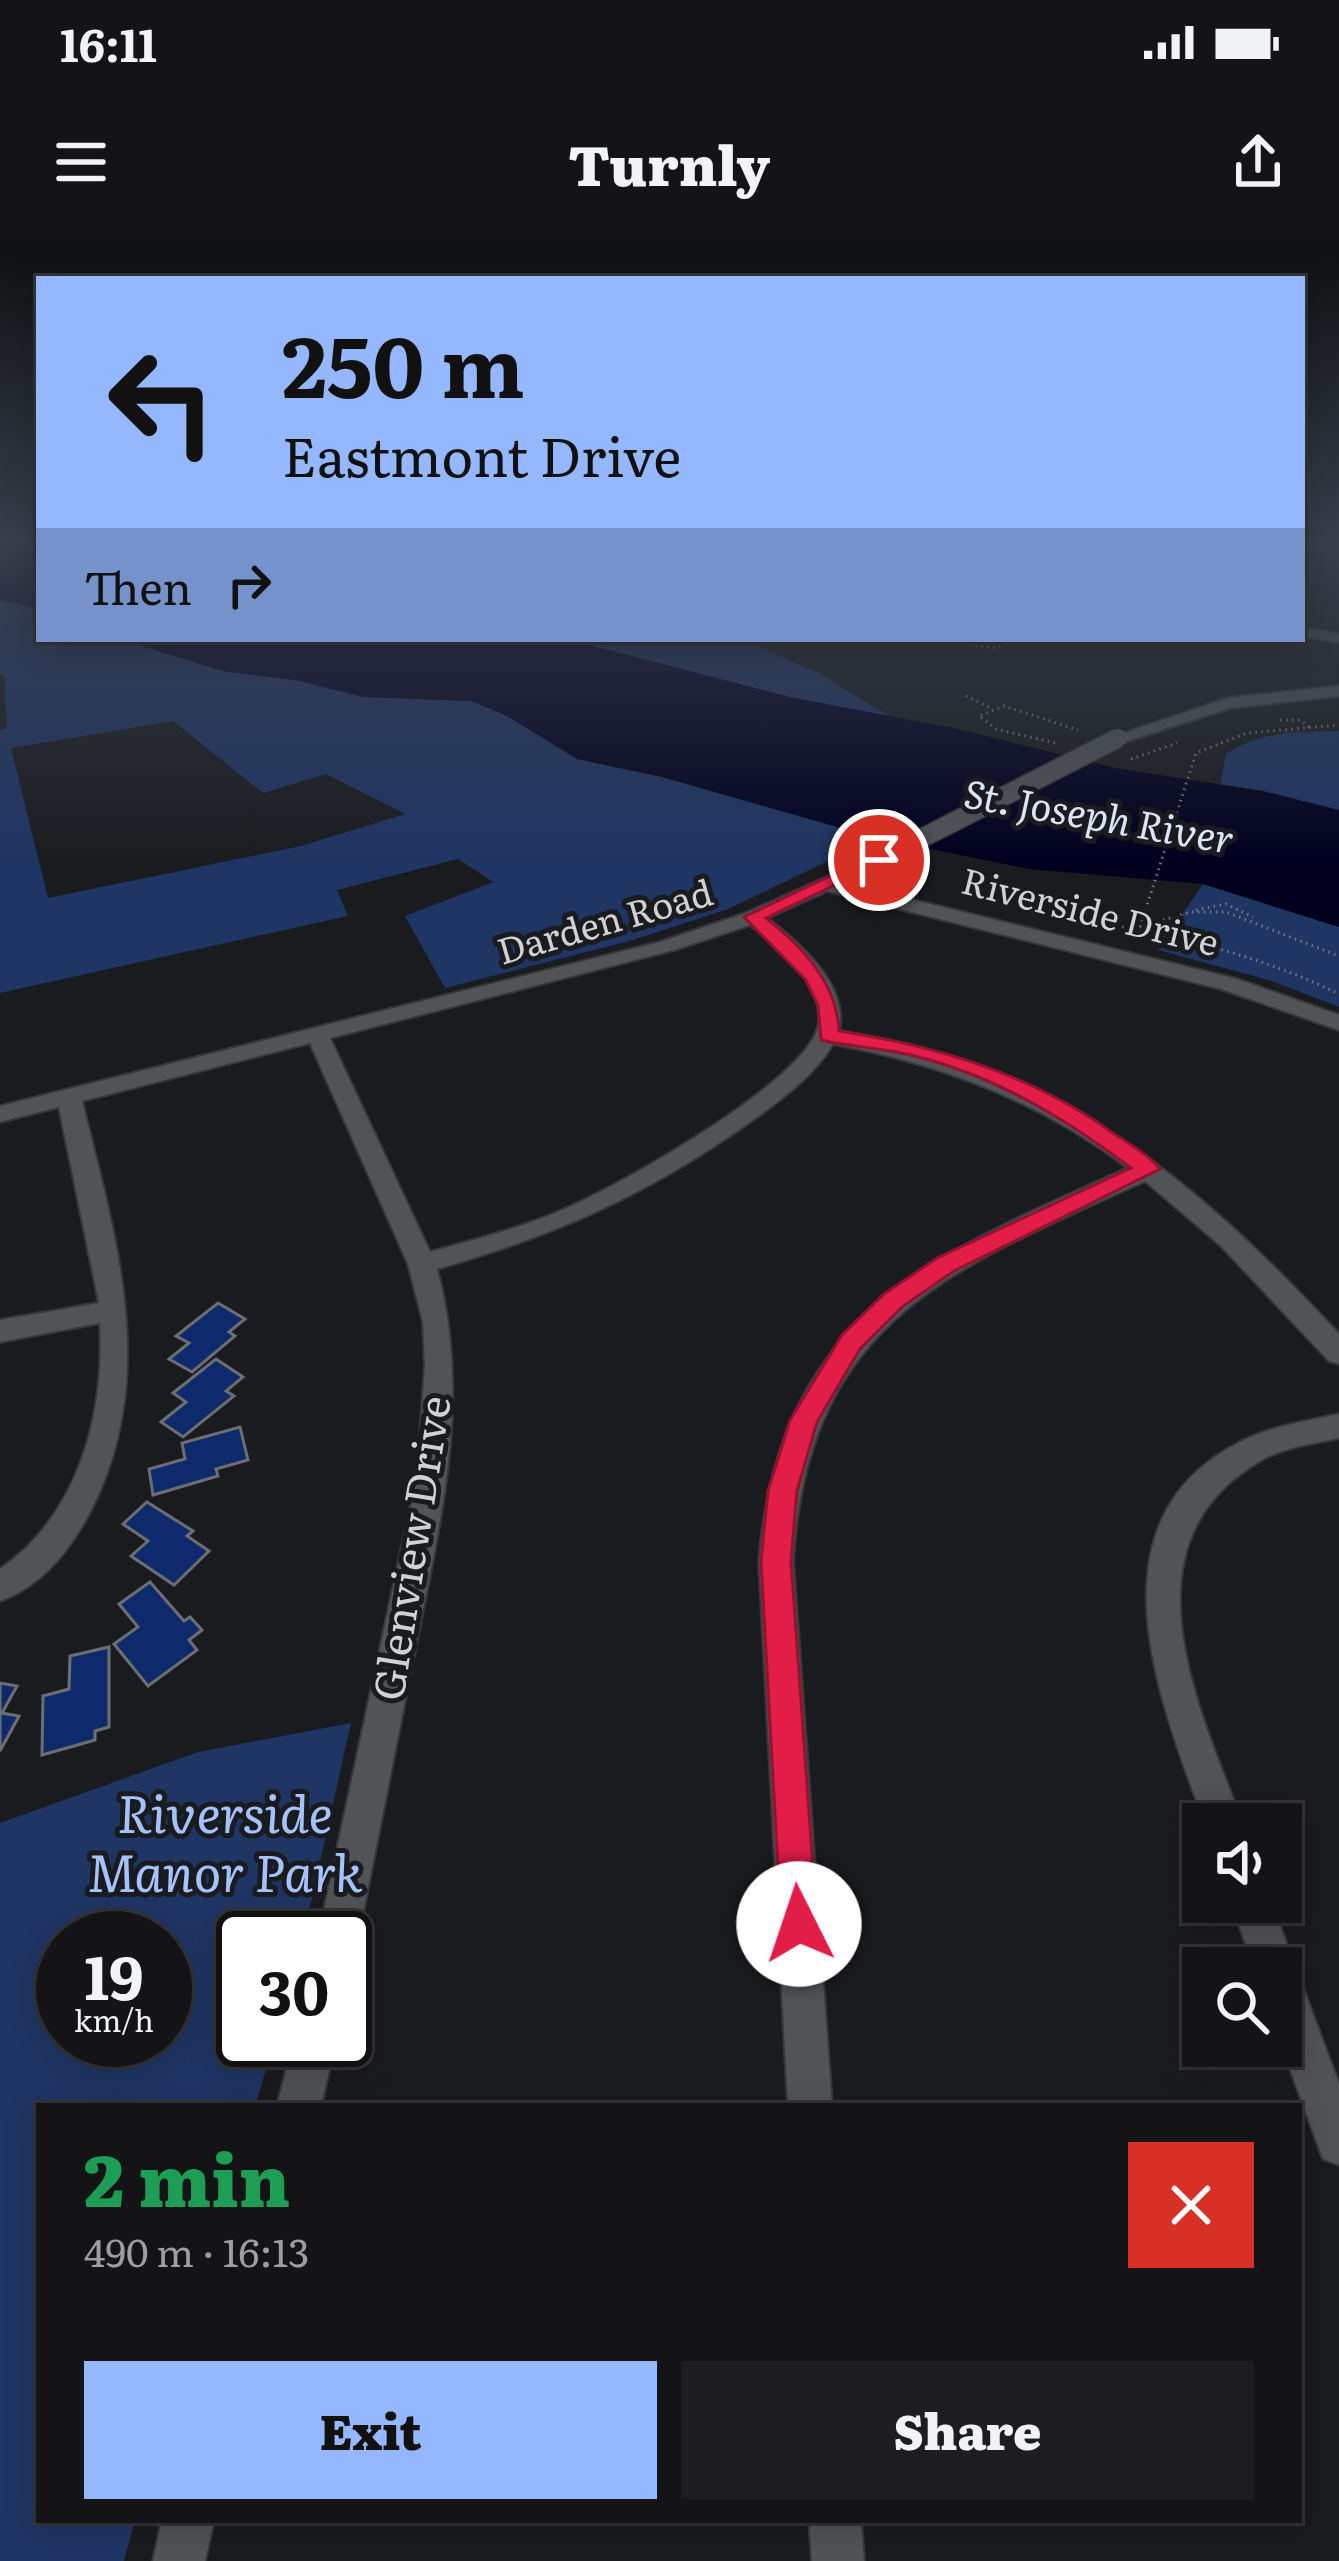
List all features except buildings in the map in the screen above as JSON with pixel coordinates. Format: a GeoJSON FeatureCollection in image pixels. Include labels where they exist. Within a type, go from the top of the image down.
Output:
{"type":"FeatureCollection","features":[{"type":"Feature","properties":{"kind":"street","name":"Darden Road"},"geometry":{"type":"LineString","coordinates":[[0,1114],[667,946],[828,885],[1118,737],[1228,703],[1339,691]]}},
{"type":"Feature","properties":{"kind":"street","name":"Riverside Drive"},"geometry":{"type":"LineString","coordinates":[[828,885],[1229,984],[1336,1022]]}},
{"type":"Feature","properties":{"kind":"street"},"geometry":{"type":"LineString","coordinates":[[422,1264],[530,1233],[626,1188],[784,1089],[828,1036],[828,1005],[814,977],[753,917]]}},
{"type":"Feature","properties":{"kind":"street","name":"Glenview Drive"},"geometry":{"type":"LineString","coordinates":[[317,1034],[422,1264],[437,1322],[440,1366],[433,1476],[344,1911]]}},
{"type":"Feature","properties":{"kind":"street"},"geometry":{"type":"LineString","coordinates":[[828,1036],[902,1047],[993,1075],[1079,1118],[1148,1169],[1270,1280],[1339,1353]]}},
{"type":"Feature","properties":{"kind":"street"},"geometry":{"type":"LineString","coordinates":[[5,1584],[42,1558],[68,1524],[96,1470],[118,1376],[115,1310],[69,1096]]}},
{"type":"Feature","properties":{"kind":"street"},"geometry":{"type":"LineString","coordinates":[[810,2103],[776,1561],[782,1491],[791,1456],[831,1369],[869,1321],[893,1301],[946,1264],[1148,1169]]}},
{"type":"Feature","properties":{"kind":"street"},"geometry":{"type":"LineString","coordinates":[[0,1330],[115,1310]]}},
{"type":"Feature","properties":{"kind":"street"},"geometry":{"type":"LineString","coordinates":[[1217,1803],[1174,1681],[1164,1635],[1166,1546],[1178,1516],[1202,1485],[1228,1464],[1282,1439],[1339,1426]]}},
{"type":"Feature","properties":{"kind":"street"},"geometry":{"type":"LineString","coordinates":[[1302,2043],[1339,2144]]}},
{"type":"Feature","properties":{"kind":"street"},"geometry":{"type":"LineString","coordinates":[[300,2103],[308,2067]]}},
{"type":"Feature","properties":{"kind":"street"},"geometry":{"type":"LineString","coordinates":[[178,2561],[187,2523]]}},
{"type":"Feature","properties":{"kind":"street"},"geometry":{"type":"LineString","coordinates":[[836,2523],[838,2561]]}},
{"type":"Feature","properties":{"kind":"path"},"geometry":{"type":"LineString","coordinates":[[966,696],[991,708]]}},
{"type":"Feature","properties":{"kind":"path"},"geometry":{"type":"LineString","coordinates":[[1140,927],[1191,758],[1232,736],[1339,725]]}},
{"type":"Feature","properties":{"kind":"path"},"geometry":{"type":"LineString","coordinates":[[1140,927],[1191,912],[1226,912],[1339,956]]}},
{"type":"Feature","properties":{"kind":"path"},"geometry":{"type":"LineString","coordinates":[[1037,914],[1140,927],[1291,970],[1339,994]]}},
{"type":"Feature","properties":{"kind":"green space"},"geometry":{"type":"Polygon","coordinates":[[[0,650],[156,650],[223,671],[295,680],[363,697],[472,701],[507,716],[577,759],[662,777],[876,838],[728,909],[633,940],[445,988],[405,916],[493,882],[458,859],[337,890],[348,916],[0,993],[0,730],[7,728],[4,675],[0,675],[0,650]],[[173,721],[11,748],[48,898],[301,846],[405,814],[326,774],[263,793],[173,721]]]}},
{"type":"Feature","properties":{"kind":"green space"},"geometry":{"type":"Polygon","coordinates":[[[609,650],[767,650],[818,673],[892,718],[609,650]]]}},
{"type":"Feature","properties":{"kind":"green space"},"geometry":{"type":"Polygon","coordinates":[[[1339,731],[1339,810],[1220,786],[1226,754],[1239,746],[1280,734],[1339,731]]]}},
{"type":"Feature","properties":{"kind":"green space"},"geometry":{"type":"Polygon","coordinates":[[[1203,884],[1339,927],[1339,1007],[1272,981],[1158,950],[1203,884]]]}},
{"type":"Feature","properties":{"kind":"green space","name":"Riverside Manor Park"},"geometry":{"type":"Polygon","coordinates":[[[351,1723],[309,1911],[216,1911],[216,2067],[267,2067],[256,2103],[36,2103],[36,2523],[134,2523],[124,2561],[0,2561],[0,1823],[198,1752],[351,1723]]]}},
{"type":"Feature","properties":{"kind":"water","name":"St. Joseph River"},"geometry":{"type":"Polygon","coordinates":[[[156,650],[610,650],[790,697],[958,729],[1115,768],[1263,791],[1339,810],[1339,927],[1203,884],[1029,869],[876,838],[662,777],[577,759],[507,716],[472,701],[363,697],[295,680],[223,671],[156,650]]]}},
{"type":"Feature","properties":{"kind":"route"},"geometry":{"type":"LineString","coordinates":[[799,1924],[776,1561],[782,1491],[804,1420],[851,1342],[893,1301],[946,1264],[1148,1169],[1079,1118],[993,1075],[902,1047],[828,1036],[828,1005],[814,977],[753,917],[879,860]]}}]}
